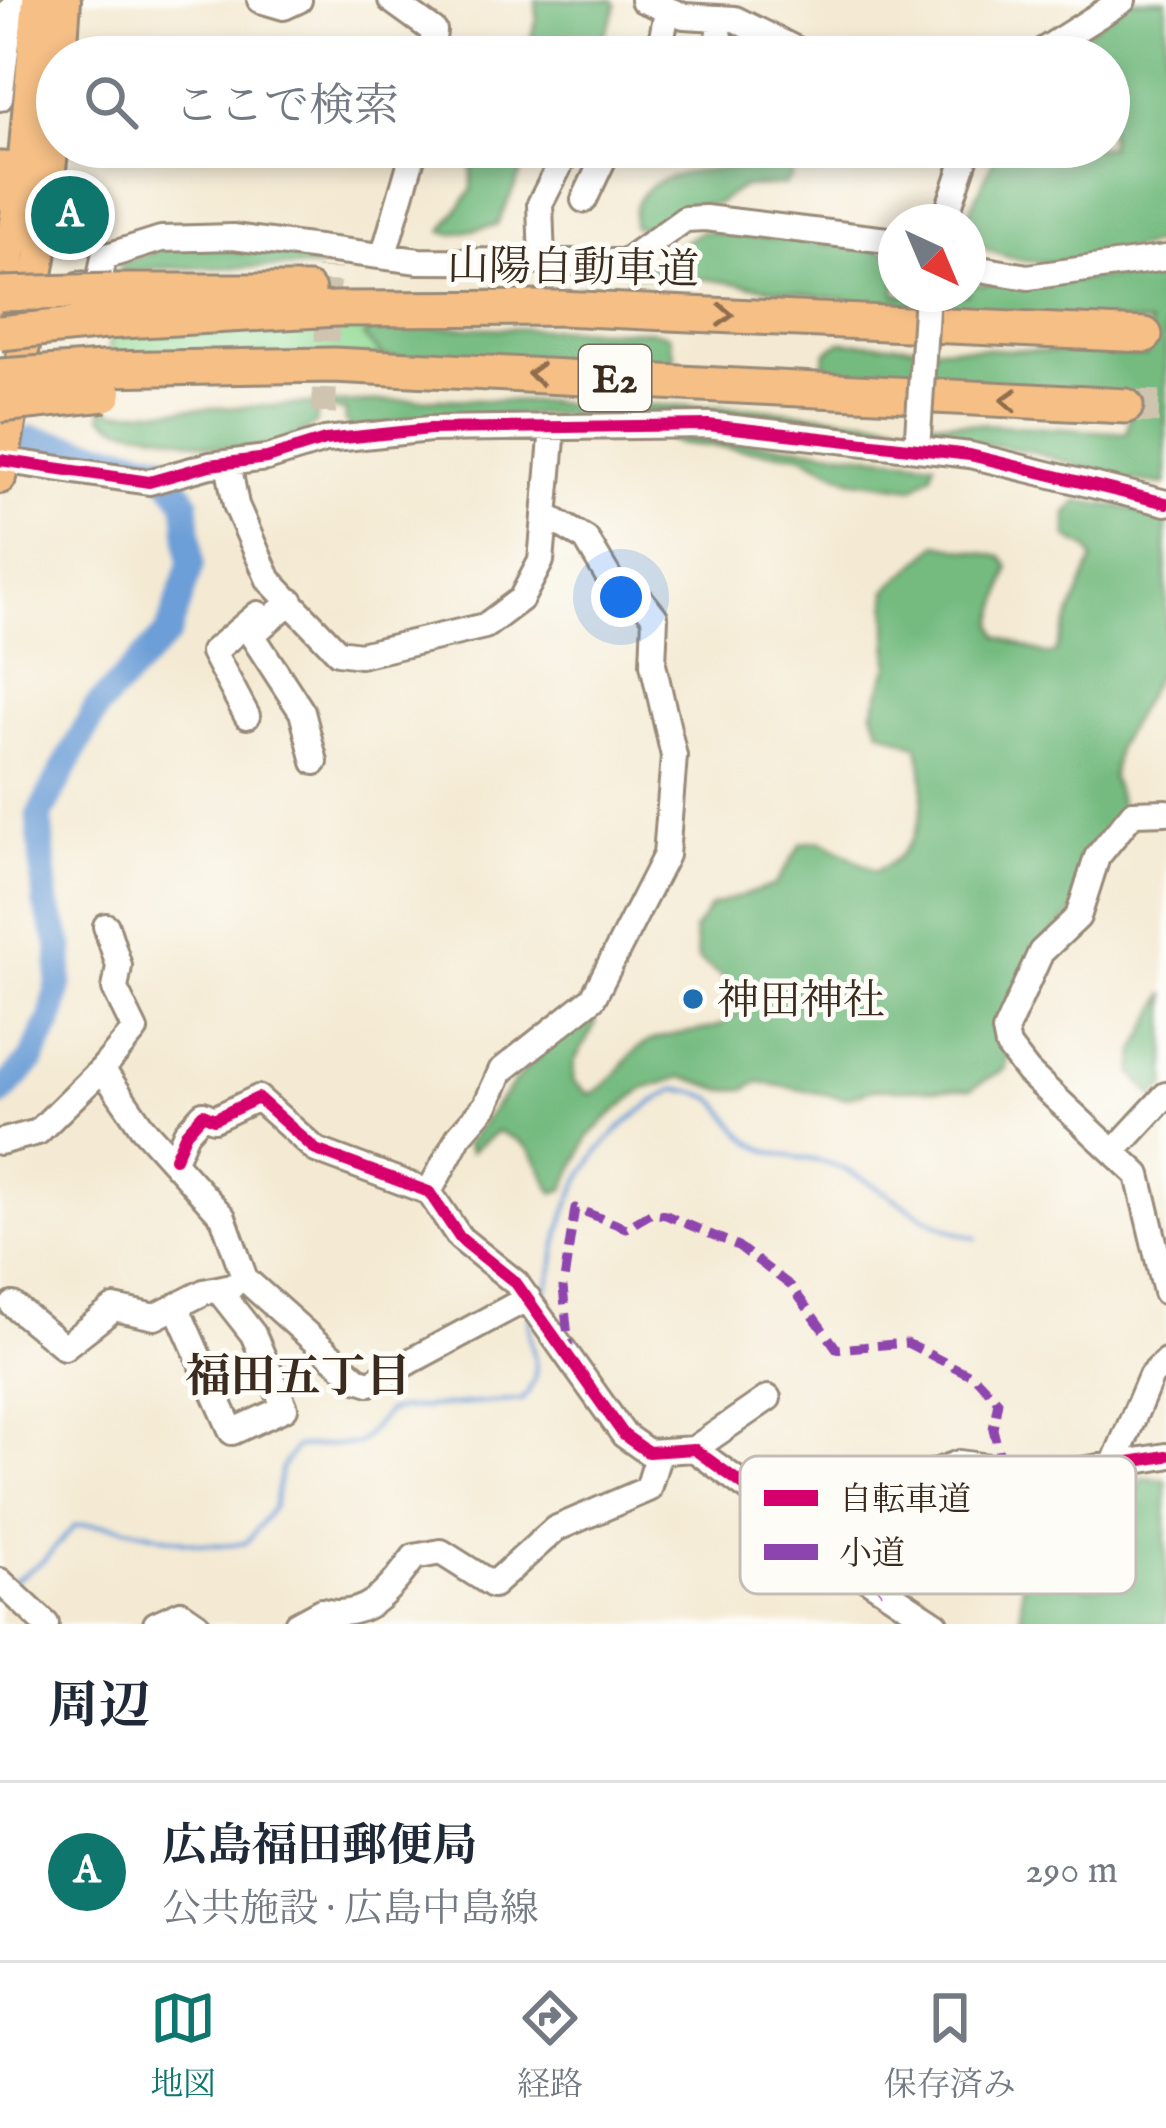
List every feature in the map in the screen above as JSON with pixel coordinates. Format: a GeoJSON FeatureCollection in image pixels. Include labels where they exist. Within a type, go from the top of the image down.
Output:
{"type":"FeatureCollection","features":[{"type":"Feature","properties":{"kind":"highway"},"geometry":{"type":"LineString","coordinates":[[11,295],[108,307]]}},
{"type":"Feature","properties":{"kind":"highway","name":"山陽自動車道"},"geometry":{"type":"LineString","coordinates":[[0,333],[108,307],[668,312],[1145,334]]}},
{"type":"Feature","properties":{"kind":"highway","name":"E2"},"geometry":{"type":"LineString","coordinates":[[0,376],[104,381],[333,365],[1126,406]]}},
{"type":"Feature","properties":{"kind":"highway"},"geometry":{"type":"LineString","coordinates":[[0,405],[104,381]]}},
{"type":"Feature","properties":{"kind":"main road"},"geometry":{"type":"LineString","coordinates":[[11,295],[38,0]]}},
{"type":"Feature","properties":{"kind":"main road"},"geometry":{"type":"LineString","coordinates":[[62,36],[65,0]]}},
{"type":"Feature","properties":{"kind":"main road"},"geometry":{"type":"LineString","coordinates":[[1,466],[19,181],[36,148]]}},
{"type":"Feature","properties":{"kind":"street"},"geometry":{"type":"LineString","coordinates":[[0,98],[11,10],[18,0]]}},
{"type":"Feature","properties":{"kind":"street"},"geometry":{"type":"LineString","coordinates":[[260,0],[284,7],[298,0]]}},
{"type":"Feature","properties":{"kind":"street"},"geometry":{"type":"LineString","coordinates":[[391,0],[434,31],[433,36]]}},
{"type":"Feature","properties":{"kind":"street"},"geometry":{"type":"LineString","coordinates":[[643,0],[667,12],[717,18],[771,36]]}},
{"type":"Feature","properties":{"kind":"street"},"geometry":{"type":"LineString","coordinates":[[1066,36],[1123,0]]}},
{"type":"Feature","properties":{"kind":"street"},"geometry":{"type":"LineString","coordinates":[[662,36],[667,12]]}},
{"type":"Feature","properties":{"kind":"street"},"geometry":{"type":"LineString","coordinates":[[717,18],[720,36]]}},
{"type":"Feature","properties":{"kind":"street"},"geometry":{"type":"LineString","coordinates":[[384,254],[409,168]]}},
{"type":"Feature","properties":{"kind":"street"},"geometry":{"type":"LineString","coordinates":[[542,262],[540,204],[558,168]]}},
{"type":"Feature","properties":{"kind":"street"},"geometry":{"type":"LineString","coordinates":[[584,200],[599,168]]}},
{"type":"Feature","properties":{"kind":"street"},"geometry":{"type":"LineString","coordinates":[[950,204],[962,168]]}},
{"type":"Feature","properties":{"kind":"street"},"geometry":{"type":"LineString","coordinates":[[11,295],[98,288],[104,257],[160,239],[233,237],[329,257],[384,254],[419,261],[626,262],[685,219],[878,239]]}},
{"type":"Feature","properties":{"kind":"street"},"geometry":{"type":"LineString","coordinates":[[986,270],[1028,277],[1166,258]]}},
{"type":"Feature","properties":{"kind":"street"},"geometry":{"type":"LineString","coordinates":[[918,442],[926,312]]}},
{"type":"Feature","properties":{"kind":"street"},"geometry":{"type":"LineString","coordinates":[[324,413],[325,440]]}},
{"type":"Feature","properties":{"kind":"street"},"geometry":{"type":"LineString","coordinates":[[1,466],[149,482],[219,464],[267,458],[325,440],[430,429],[708,425],[918,442],[1166,503]]}},
{"type":"Feature","properties":{"kind":"street"},"geometry":{"type":"LineString","coordinates":[[219,464],[259,565],[349,656],[485,626],[521,599],[534,581],[554,428]]}},
{"type":"Feature","properties":{"kind":"street"},"geometry":{"type":"LineString","coordinates":[[429,1192],[459,1136],[486,1105],[501,1071],[592,998],[652,889],[671,828],[674,756],[653,664],[655,616],[638,596],[614,586],[586,539],[545,515]]}},
{"type":"Feature","properties":{"kind":"street"},"geometry":{"type":"LineString","coordinates":[[247,716],[213,652],[287,597]]}},
{"type":"Feature","properties":{"kind":"street"},"geometry":{"type":"LineString","coordinates":[[287,597],[252,635],[302,712],[315,762]]}},
{"type":"Feature","properties":{"kind":"street"},"geometry":{"type":"LineString","coordinates":[[1166,812],[1133,813],[1097,857],[1087,904],[1041,952],[1005,1031],[1008,1046],[1028,1072],[1116,1149],[1144,1190],[1166,1292]]}},
{"type":"Feature","properties":{"kind":"street"},"geometry":{"type":"LineString","coordinates":[[0,1142],[38,1132],[135,1030],[115,989],[119,966],[106,926]]}},
{"type":"Feature","properties":{"kind":"street"},"geometry":{"type":"LineString","coordinates":[[102,1069],[142,1127],[175,1158],[223,1217],[245,1279],[357,1379],[370,1383],[528,1298]]}},
{"type":"Feature","properties":{"kind":"street"},"geometry":{"type":"LineString","coordinates":[[1116,1149],[1166,1095]]}},
{"type":"Feature","properties":{"kind":"street"},"geometry":{"type":"LineString","coordinates":[[175,1158],[186,1132],[203,1114],[214,1119],[258,1099],[316,1150],[429,1192],[460,1238],[528,1298],[624,1435],[659,1453],[694,1449],[768,1398]]}},
{"type":"Feature","properties":{"kind":"street"},"geometry":{"type":"LineString","coordinates":[[14,1305],[64,1347],[114,1308],[154,1317],[204,1292],[220,1292],[245,1279]]}},
{"type":"Feature","properties":{"kind":"street"},"geometry":{"type":"LineString","coordinates":[[176,1306],[232,1432],[285,1408],[253,1334],[220,1292]]}},
{"type":"Feature","properties":{"kind":"street"},"geometry":{"type":"LineString","coordinates":[[1118,1456],[1151,1376],[1166,1360]]}},
{"type":"Feature","properties":{"kind":"street"},"geometry":{"type":"LineString","coordinates":[[694,1449],[740,1484]]}},
{"type":"Feature","properties":{"kind":"street"},"geometry":{"type":"LineString","coordinates":[[297,1624],[321,1611],[336,1619],[347,1617],[382,1599],[414,1557],[441,1552],[493,1586],[555,1529],[648,1489],[659,1453]]}},
{"type":"Feature","properties":{"kind":"street"},"geometry":{"type":"LineString","coordinates":[[1136,1460],[1166,1456]]}},
{"type":"Feature","properties":{"kind":"street"},"geometry":{"type":"LineString","coordinates":[[0,1581],[46,1624]]}},
{"type":"Feature","properties":{"kind":"street"},"geometry":{"type":"LineString","coordinates":[[891,1594],[936,1624]]}},
{"type":"Feature","properties":{"kind":"street"},"geometry":{"type":"LineString","coordinates":[[156,1624],[181,1613],[197,1624]]}},
{"type":"Feature","properties":{"kind":"green space"},"geometry":{"type":"Polygon","coordinates":[[[536,0],[613,0],[616,5],[603,36],[531,36],[536,0]]]}},
{"type":"Feature","properties":{"kind":"green space"},"geometry":{"type":"Polygon","coordinates":[[[1129,0],[1166,0],[1166,241],[1093,258],[1045,262],[986,248],[986,204],[973,204],[989,168],[1130,168],[1130,36],[1083,36],[1129,0]]]}},
{"type":"Feature","properties":{"kind":"green space"},"geometry":{"type":"Polygon","coordinates":[[[472,168],[523,168],[497,225],[453,234],[442,231],[472,190],[472,168]]]}},
{"type":"Feature","properties":{"kind":"green space"},"geometry":{"type":"Polygon","coordinates":[[[793,168],[784,185],[742,187],[716,204],[687,205],[647,229],[634,227],[636,205],[647,189],[664,179],[710,170],[793,168]]]}},
{"type":"Feature","properties":{"kind":"green space"},"geometry":{"type":"Polygon","coordinates":[[[702,231],[878,250],[878,305],[706,279],[629,275],[702,231]]]}},
{"type":"Feature","properties":{"kind":"green space"},"geometry":{"type":"Polygon","coordinates":[[[212,245],[317,256],[320,267],[153,268],[117,274],[122,263],[168,247],[212,245]]]}},
{"type":"Feature","properties":{"kind":"green space"},"geometry":{"type":"Polygon","coordinates":[[[1166,271],[1166,484],[1123,480],[1035,452],[932,435],[934,421],[1127,433],[1131,402],[830,378],[824,365],[826,352],[841,342],[1146,356],[1150,324],[973,312],[986,312],[986,284],[1029,285],[1166,271]]]}},
{"type":"Feature","properties":{"kind":"green space"},"geometry":{"type":"Polygon","coordinates":[[[375,326],[363,336],[384,357],[109,353],[111,335],[375,326]]]}},
{"type":"Feature","properties":{"kind":"green space"},"geometry":{"type":"Polygon","coordinates":[[[376,326],[652,331],[669,335],[675,358],[651,369],[384,357],[363,336],[376,326]]]}},
{"type":"Feature","properties":{"kind":"green space"},"geometry":{"type":"Polygon","coordinates":[[[439,399],[749,408],[910,423],[910,432],[700,413],[448,415],[354,429],[345,422],[346,411],[318,408],[316,424],[295,436],[240,449],[124,427],[102,416],[103,406],[116,412],[439,399]]]}},
{"type":"Feature","properties":{"kind":"green space"},"geometry":{"type":"Polygon","coordinates":[[[654,431],[934,462],[932,474],[913,488],[850,479],[801,455],[676,443],[654,431]]]}},
{"type":"Feature","properties":{"kind":"green space"},"geometry":{"type":"Polygon","coordinates":[[[1078,501],[1166,514],[1166,660],[1117,747],[1112,777],[1123,814],[1076,911],[1036,948],[1005,1069],[970,1089],[873,1089],[846,1098],[759,1082],[745,1089],[724,1090],[682,1077],[643,1089],[611,1115],[589,1136],[564,1189],[554,1193],[534,1155],[511,1137],[497,1132],[470,1152],[466,1144],[522,1073],[554,1040],[590,1015],[596,1023],[574,1062],[573,1081],[589,1094],[606,1084],[643,1045],[717,1026],[737,1013],[744,1001],[740,990],[698,959],[694,930],[711,906],[775,885],[802,843],[822,841],[875,871],[905,850],[920,819],[923,783],[918,746],[880,730],[873,711],[889,665],[887,590],[938,544],[1002,557],[1009,567],[994,624],[998,636],[1047,655],[1055,653],[1093,559],[1088,549],[1067,537],[1067,514],[1078,501]]]}},
{"type":"Feature","properties":{"kind":"green space"},"geometry":{"type":"Polygon","coordinates":[[[1166,993],[1166,1086],[1154,1097],[1133,1074],[1136,1051],[1166,993]]]}},
{"type":"Feature","properties":{"kind":"green space"},"geometry":{"type":"Polygon","coordinates":[[[1142,1478],[1166,1480],[1166,1624],[1021,1624],[1022,1594],[1136,1594],[1136,1496],[1142,1478]]]}},
{"type":"Feature","properties":{"kind":"waterway"},"geometry":{"type":"LineString","coordinates":[[0,1094],[31,1061],[52,1017],[59,983],[61,947],[46,904],[39,816],[97,707],[168,633],[191,565],[186,501],[159,465],[31,439]]}},
{"type":"Feature","properties":{"kind":"waterway"},"geometry":{"type":"LineString","coordinates":[[538,1301],[550,1278],[565,1215],[586,1170],[615,1133],[676,1089],[715,1100],[748,1139],[766,1150],[846,1170],[937,1224],[976,1238]]}},
{"type":"Feature","properties":{"kind":"waterway"},"geometry":{"type":"LineString","coordinates":[[13,1581],[43,1561],[75,1526],[118,1527],[200,1544],[246,1543],[274,1506],[281,1469],[296,1447],[358,1444],[388,1411],[522,1400],[536,1367],[530,1316]]}},
{"type":"Feature","properties":{"kind":"tunnel"},"geometry":{"type":"LineString","coordinates":[[324,413],[329,268]]}},
{"type":"Feature","properties":{"kind":"tunnel"},"geometry":{"type":"LineString","coordinates":[[1126,406],[1166,407]]}},
{"type":"Feature","properties":{"kind":"marked path"},"geometry":{"type":"LineString","coordinates":[[570,1358],[563,1287],[575,1208],[626,1228],[652,1213],[666,1215],[738,1246],[791,1286],[837,1349],[907,1343],[976,1378],[998,1401],[993,1429],[1000,1456]]}},
{"type":"Feature","properties":{"kind":"cycle path"},"geometry":{"type":"LineString","coordinates":[[0,460],[149,482],[210,465],[267,458],[325,440],[430,429],[708,425],[970,455],[1166,503]]}},
{"type":"Feature","properties":{"kind":"cycle path"},"geometry":{"type":"LineString","coordinates":[[175,1158],[186,1133],[203,1114],[214,1119],[258,1098],[316,1150],[429,1192],[460,1238],[516,1283],[624,1435],[648,1452],[694,1449],[740,1482]]}},
{"type":"Feature","properties":{"kind":"cycle path"},"geometry":{"type":"LineString","coordinates":[[1136,1461],[1166,1456]]}},
{"type":"Feature","properties":{"kind":"place","name":"広島福田郵便局"},"geometry":{"type":"Point","coordinates":[70,215]}},
{"type":"Feature","properties":{"kind":"place","name":"神田神社"},"geometry":{"type":"Point","coordinates":[693,999]}},
{"type":"Feature","properties":{"kind":"district","name":"福田五丁目"},"geometry":{"type":"Point","coordinates":[298,1375]}}]}
